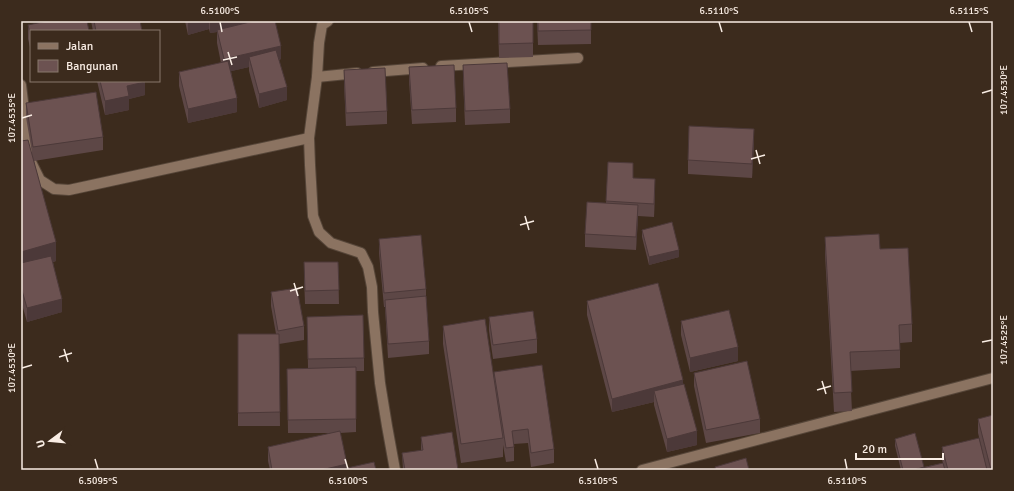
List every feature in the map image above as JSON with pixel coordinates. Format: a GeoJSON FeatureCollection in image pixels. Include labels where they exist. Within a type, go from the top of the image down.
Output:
{"type":"FeatureCollection","features":[{"type":"Feature","properties":{"kind":"street"},"geometry":{"type":"LineString","coordinates":[[328,21],[322,25],[319,43],[317,77],[310,138],[313,216],[319,232],[331,243],[361,253],[368,267],[372,286],[380,383],[396,470]]}},
{"type":"Feature","properties":{"kind":"street"},"geometry":{"type":"LineString","coordinates":[[317,77],[443,66],[578,58]]}},
{"type":"Feature","properties":{"kind":"street"},"geometry":{"type":"LineString","coordinates":[[21,85],[30,160],[40,180],[54,189],[69,190],[310,138]]}},
{"type":"Feature","properties":{"kind":"street"},"geometry":{"type":"LineString","coordinates":[[642,470],[993,378]]}},
{"type":"Feature","properties":{"kind":"building"},"geometry":{"type":"Polygon","coordinates":[[[47,21],[87,21],[89,30],[30,30],[30,33],[28,25],[47,21]]]}},
{"type":"Feature","properties":{"kind":"building"},"geometry":{"type":"Polygon","coordinates":[[[94,21],[140,21],[142,30],[96,30],[94,21]]]}},
{"type":"Feature","properties":{"kind":"building"},"geometry":{"type":"Polygon","coordinates":[[[254,21],[275,21],[281,46],[224,59],[217,30],[254,21]]]}},
{"type":"Feature","properties":{"kind":"building"},"geometry":{"type":"Polygon","coordinates":[[[499,21],[533,21],[533,43],[499,44],[499,21]]]}},
{"type":"Feature","properties":{"kind":"building"},"geometry":{"type":"Polygon","coordinates":[[[538,21],[591,21],[591,30],[538,31],[538,21]]]}},
{"type":"Feature","properties":{"kind":"building"},"geometry":{"type":"Polygon","coordinates":[[[276,50],[287,87],[259,94],[249,57],[276,50]]]}},
{"type":"Feature","properties":{"kind":"building"},"geometry":{"type":"Polygon","coordinates":[[[228,61],[237,98],[188,109],[179,72],[228,61]]]}},
{"type":"Feature","properties":{"kind":"building"},"geometry":{"type":"Polygon","coordinates":[[[507,63],[510,109],[465,111],[463,65],[507,63]]]}},
{"type":"Feature","properties":{"kind":"building"},"geometry":{"type":"Polygon","coordinates":[[[454,65],[456,108],[412,110],[409,67],[454,65]]]}},
{"type":"Feature","properties":{"kind":"building"},"geometry":{"type":"Polygon","coordinates":[[[385,68],[387,111],[346,113],[344,70],[385,68]]]}},
{"type":"Feature","properties":{"kind":"building"},"geometry":{"type":"Polygon","coordinates":[[[100,82],[145,82],[127,86],[129,96],[105,101],[100,82]]]}},
{"type":"Feature","properties":{"kind":"building"},"geometry":{"type":"Polygon","coordinates":[[[96,92],[103,137],[33,147],[26,103],[96,92]]]}},
{"type":"Feature","properties":{"kind":"building"},"geometry":{"type":"Polygon","coordinates":[[[689,126],[754,129],[752,164],[688,160],[689,126]]]}},
{"type":"Feature","properties":{"kind":"building"},"geometry":{"type":"Polygon","coordinates":[[[28,140],[56,242],[21,252],[21,141],[28,140]]]}},
{"type":"Feature","properties":{"kind":"building"},"geometry":{"type":"Polygon","coordinates":[[[608,162],[633,163],[633,178],[655,179],[654,204],[606,201],[608,162]]]}},
{"type":"Feature","properties":{"kind":"building"},"geometry":{"type":"Polygon","coordinates":[[[587,202],[638,205],[636,237],[585,234],[587,202]]]}},
{"type":"Feature","properties":{"kind":"building"},"geometry":{"type":"Polygon","coordinates":[[[672,222],[679,250],[649,257],[642,230],[672,222]]]}},
{"type":"Feature","properties":{"kind":"building"},"geometry":{"type":"Polygon","coordinates":[[[879,234],[880,249],[908,248],[912,324],[899,325],[900,350],[850,352],[852,392],[834,393],[825,237],[879,234]]]}},
{"type":"Feature","properties":{"kind":"building"},"geometry":{"type":"Polygon","coordinates":[[[421,235],[426,289],[384,293],[379,239],[421,235]]]}},
{"type":"Feature","properties":{"kind":"building"},"geometry":{"type":"Polygon","coordinates":[[[51,256],[62,299],[27,308],[21,287],[21,263],[51,256]]]}},
{"type":"Feature","properties":{"kind":"building"},"geometry":{"type":"Polygon","coordinates":[[[304,262],[338,262],[339,290],[305,291],[304,262]]]}},
{"type":"Feature","properties":{"kind":"building"},"geometry":{"type":"Polygon","coordinates":[[[658,283],[683,380],[612,399],[587,301],[658,283]]]}},
{"type":"Feature","properties":{"kind":"building"},"geometry":{"type":"Polygon","coordinates":[[[297,288],[304,326],[278,331],[271,292],[297,288]]]}},
{"type":"Feature","properties":{"kind":"building"},"geometry":{"type":"Polygon","coordinates":[[[426,296],[429,341],[388,344],[385,300],[426,296]]]}},
{"type":"Feature","properties":{"kind":"building"},"geometry":{"type":"Polygon","coordinates":[[[729,310],[738,347],[690,358],[681,321],[729,310]]]}},
{"type":"Feature","properties":{"kind":"building"},"geometry":{"type":"Polygon","coordinates":[[[533,311],[537,339],[493,345],[489,317],[533,311]]]}},
{"type":"Feature","properties":{"kind":"building"},"geometry":{"type":"Polygon","coordinates":[[[363,315],[364,358],[308,359],[307,317],[363,315]]]}},
{"type":"Feature","properties":{"kind":"building"},"geometry":{"type":"Polygon","coordinates":[[[485,319],[503,438],[461,444],[443,326],[485,319]]]}},
{"type":"Feature","properties":{"kind":"building"},"geometry":{"type":"Polygon","coordinates":[[[238,334],[279,334],[280,412],[238,413],[238,334]]]}},
{"type":"Feature","properties":{"kind":"building"},"geometry":{"type":"Polygon","coordinates":[[[747,361],[760,419],[706,430],[694,373],[747,361]]]}},
{"type":"Feature","properties":{"kind":"building"},"geometry":{"type":"Polygon","coordinates":[[[542,365],[554,449],[531,453],[528,429],[512,431],[514,447],[506,448],[494,372],[542,365]]]}},
{"type":"Feature","properties":{"kind":"building"},"geometry":{"type":"Polygon","coordinates":[[[356,367],[356,419],[288,420],[287,369],[356,367]]]}},
{"type":"Feature","properties":{"kind":"building"},"geometry":{"type":"Polygon","coordinates":[[[684,384],[697,431],[667,439],[654,391],[684,384]]]}},
{"type":"Feature","properties":{"kind":"building"},"geometry":{"type":"Polygon","coordinates":[[[993,415],[993,470],[991,470],[978,419],[993,415]]]}},
{"type":"Feature","properties":{"kind":"building"},"geometry":{"type":"Polygon","coordinates":[[[340,431],[347,464],[321,470],[272,470],[268,447],[340,431]]]}},
{"type":"Feature","properties":{"kind":"building"},"geometry":{"type":"Polygon","coordinates":[[[452,432],[458,470],[405,470],[402,453],[423,450],[421,437],[452,432]]]}},
{"type":"Feature","properties":{"kind":"building"},"geometry":{"type":"Polygon","coordinates":[[[915,433],[924,467],[914,470],[903,470],[895,439],[915,433]]]}},
{"type":"Feature","properties":{"kind":"building"},"geometry":{"type":"Polygon","coordinates":[[[979,438],[987,470],[948,470],[942,447],[979,438]]]}},
{"type":"Feature","properties":{"kind":"building"},"geometry":{"type":"Polygon","coordinates":[[[746,458],[749,470],[716,470],[715,467],[746,458]]]}},
{"type":"Feature","properties":{"kind":"building"},"geometry":{"type":"Polygon","coordinates":[[[374,462],[376,470],[338,470],[374,462]]]}},
{"type":"Feature","properties":{"kind":"building"},"geometry":{"type":"Polygon","coordinates":[[[943,463],[945,470],[914,470],[943,463]]]}}]}
